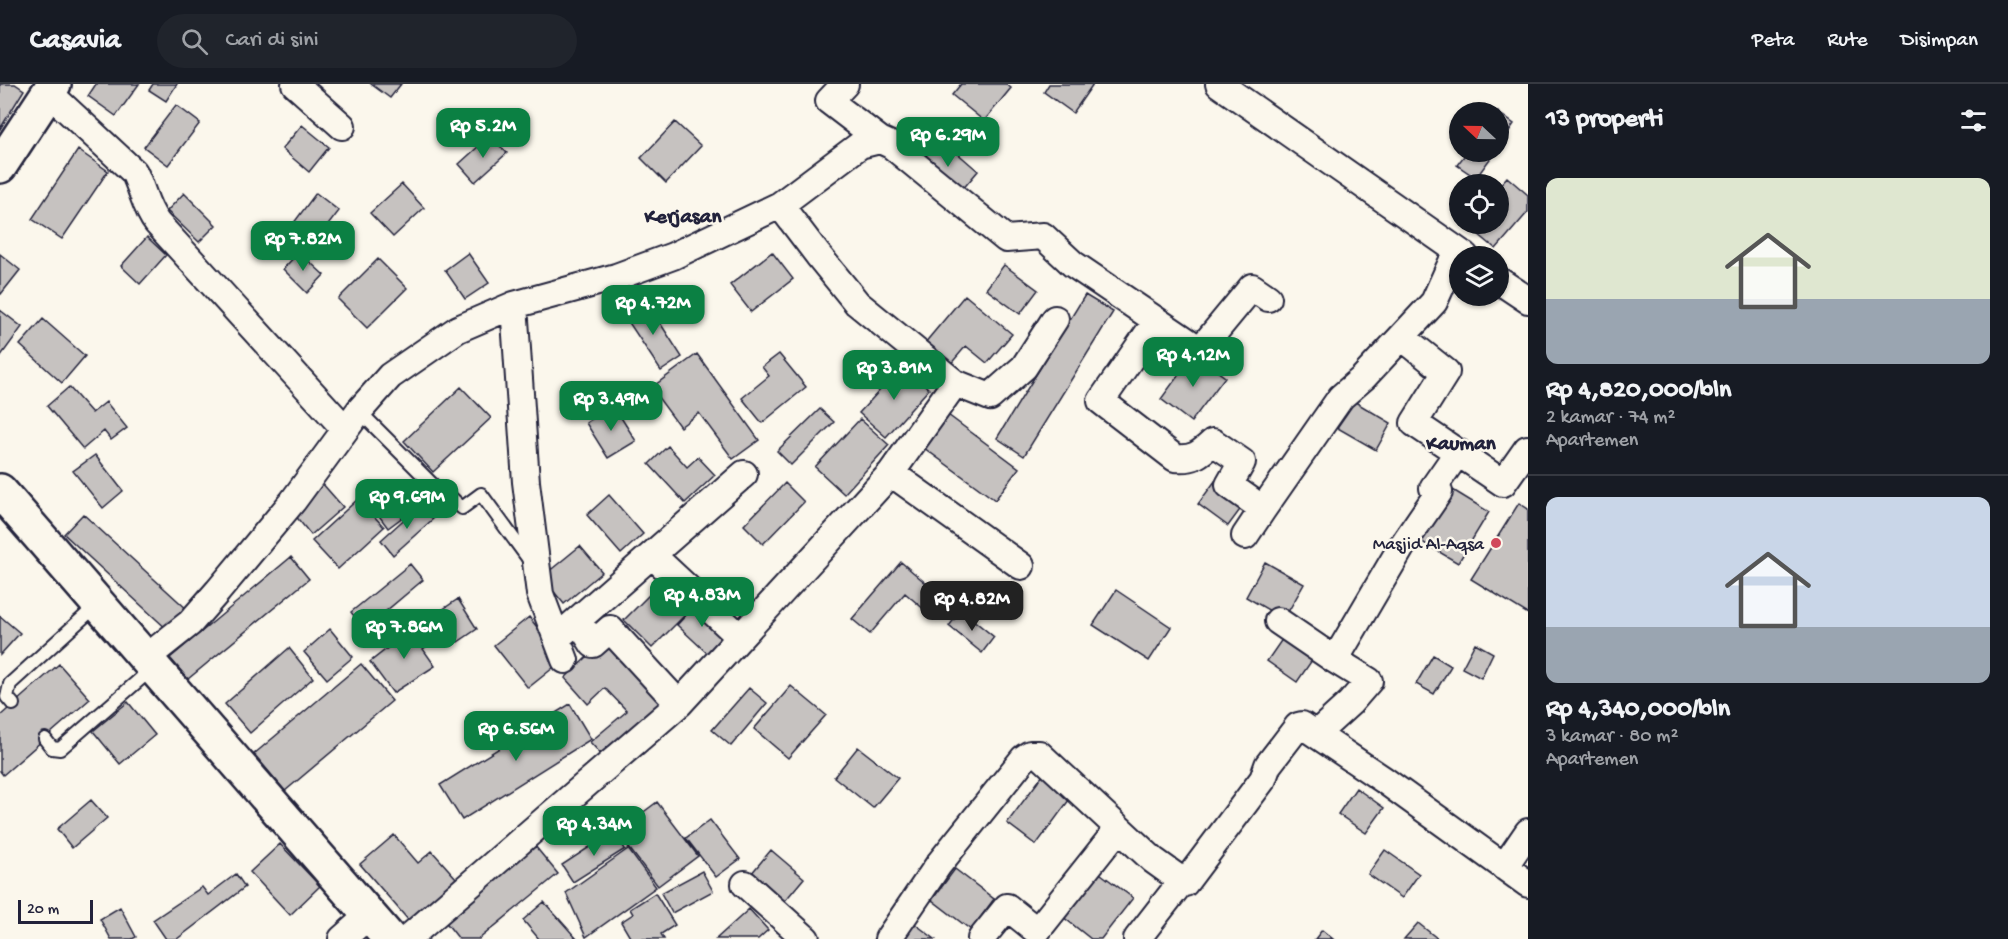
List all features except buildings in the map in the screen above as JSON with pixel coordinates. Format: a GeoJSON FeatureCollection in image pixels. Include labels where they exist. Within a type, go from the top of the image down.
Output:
{"type":"FeatureCollection","features":[{"type":"Feature","properties":{"kind":"main road"},"geometry":{"type":"LineString","coordinates":[[0,166],[52,88]]}},
{"type":"Feature","properties":{"kind":"main road"},"geometry":{"type":"LineString","coordinates":[[0,491],[379,928]]}},
{"type":"Feature","properties":{"kind":"street"},"geometry":{"type":"LineString","coordinates":[[295,84],[342,126]]}},
{"type":"Feature","properties":{"kind":"street"},"geometry":{"type":"LineString","coordinates":[[844,84],[829,101],[880,140],[891,145],[1006,239],[1043,236],[1073,264],[1200,350],[1252,287],[1268,298]]}},
{"type":"Feature","properties":{"kind":"street"},"geometry":{"type":"LineString","coordinates":[[1219,84],[1450,246]]}},
{"type":"Feature","properties":{"kind":"street"},"geometry":{"type":"LineString","coordinates":[[52,88],[134,172],[141,187],[146,208],[157,223],[352,420]]}},
{"type":"Feature","properties":{"kind":"street"},"geometry":{"type":"LineString","coordinates":[[150,662],[190,623],[294,501],[352,420],[390,376],[458,329],[514,305],[625,274],[673,256],[780,205],[860,145],[880,140]]}},
{"type":"Feature","properties":{"kind":"street"},"geometry":{"type":"LineString","coordinates":[[780,205],[858,303],[955,383],[990,397],[1024,367],[1055,319]]}},
{"type":"Feature","properties":{"kind":"street"},"geometry":{"type":"LineString","coordinates":[[1245,536],[1341,397],[1434,302],[1449,275]]}},
{"type":"Feature","properties":{"kind":"street"},"geometry":{"type":"LineString","coordinates":[[1509,287],[1528,300]]}},
{"type":"Feature","properties":{"kind":"street"},"geometry":{"type":"LineString","coordinates":[[514,305],[526,482],[540,594],[561,649],[578,620],[744,474]]}},
{"type":"Feature","properties":{"kind":"street"},"geometry":{"type":"LineString","coordinates":[[1156,322],[1101,401],[1175,458],[1188,460],[1196,457],[1213,442],[1242,462],[1229,485],[1263,509]]}},
{"type":"Feature","properties":{"kind":"street"},"geometry":{"type":"LineString","coordinates":[[1402,337],[1446,372],[1414,423],[1503,483],[1527,449]]}},
{"type":"Feature","properties":{"kind":"street"},"geometry":{"type":"LineString","coordinates":[[407,939],[680,704],[891,472],[955,383]]}},
{"type":"Feature","properties":{"kind":"street"},"geometry":{"type":"LineString","coordinates":[[1335,660],[1402,546],[1439,492],[1433,488],[1458,452]]}},
{"type":"Feature","properties":{"kind":"street"},"geometry":{"type":"LineString","coordinates":[[891,472],[1021,566]]}},
{"type":"Feature","properties":{"kind":"street"},"geometry":{"type":"LineString","coordinates":[[652,555],[740,637]]}},
{"type":"Feature","properties":{"kind":"street"},"geometry":{"type":"LineString","coordinates":[[578,620],[593,644],[610,629],[680,704]]}},
{"type":"Feature","properties":{"kind":"street"},"geometry":{"type":"LineString","coordinates":[[1278,621],[1369,681],[1350,703],[1316,734]]}},
{"type":"Feature","properties":{"kind":"street"},"geometry":{"type":"LineString","coordinates":[[888,939],[939,864],[1024,758],[1030,754],[1039,754],[1152,860],[1182,881],[1187,882],[1263,779],[1268,765],[1298,726],[1302,725],[1528,884]]}},
{"type":"Feature","properties":{"kind":"street"},"geometry":{"type":"LineString","coordinates":[[981,939],[1007,908],[1037,931],[1118,829]]}},
{"type":"Feature","properties":{"kind":"street"},"geometry":{"type":"LineString","coordinates":[[1504,867],[1528,832]]}},
{"type":"Feature","properties":{"kind":"street"},"geometry":{"type":"LineString","coordinates":[[1118,939],[1124,933],[1135,939],[1182,881]]}},
{"type":"Feature","properties":{"kind":"street"},"geometry":{"type":"LineString","coordinates":[[745,884],[806,939]]}},
{"type":"Feature","properties":{"kind":"street"},"geometry":{"type":"LineString","coordinates":[[342,939],[379,928]]}},
{"type":"Feature","properties":{"kind":"lane"},"geometry":{"type":"LineString","coordinates":[[352,420],[438,490],[441,488],[462,508],[481,494],[537,571]]}},
{"type":"Feature","properties":{"kind":"lane"},"geometry":{"type":"LineString","coordinates":[[13,704],[7,697],[10,684],[99,603]]}},
{"type":"Feature","properties":{"kind":"lane"},"geometry":{"type":"LineString","coordinates":[[45,739],[52,748],[60,749],[150,662]]}},
{"type":"Feature","properties":{"kind":"place","name":"Masjid Al-Aqsa"},"geometry":{"type":"Point","coordinates":[1496,543]}},
{"type":"Feature","properties":{"kind":"district","name":"Kerjasan"},"geometry":{"type":"Point","coordinates":[683,215]}},
{"type":"Feature","properties":{"kind":"district","name":"Kauman"},"geometry":{"type":"Point","coordinates":[1461,442]}}]}
